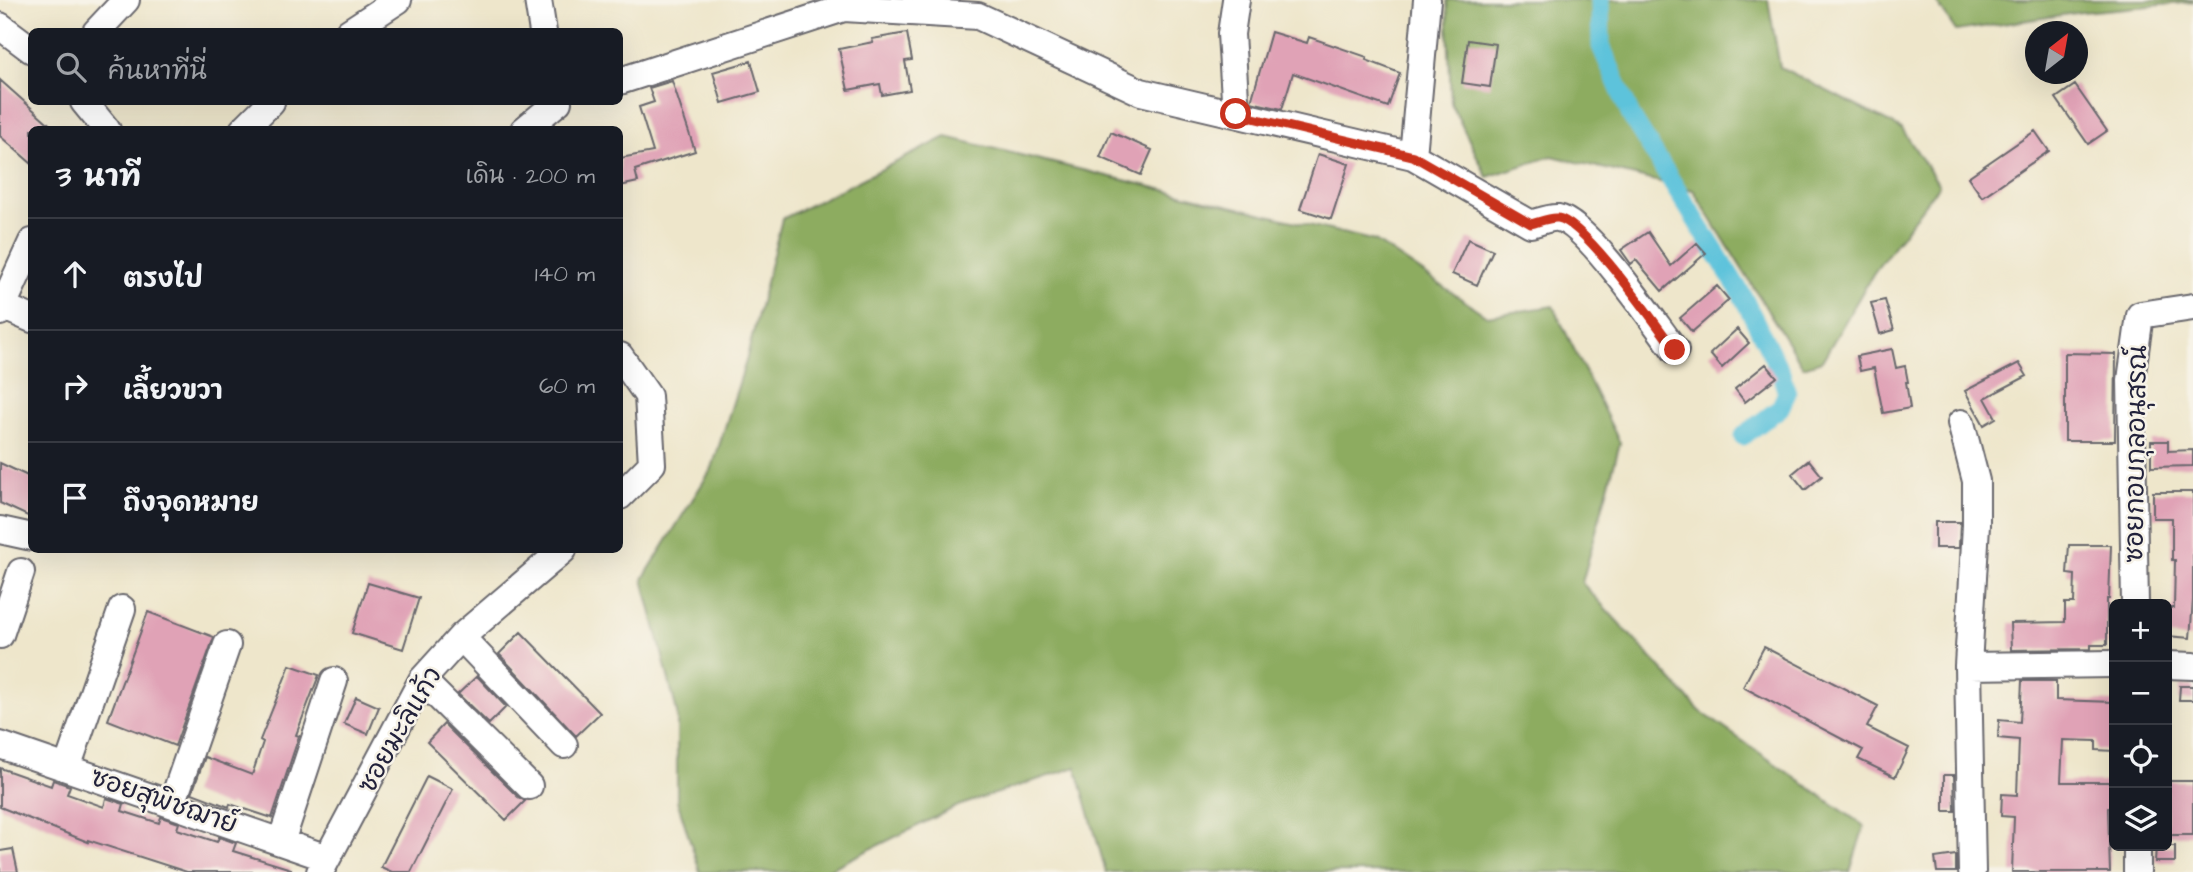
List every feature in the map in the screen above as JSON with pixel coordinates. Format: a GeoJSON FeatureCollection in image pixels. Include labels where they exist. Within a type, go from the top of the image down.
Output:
{"type":"FeatureCollection","features":[{"type":"Feature","properties":{"kind":"street"},"geometry":{"type":"LineString","coordinates":[[100,28],[126,0]]}},
{"type":"Feature","properties":{"kind":"street"},"geometry":{"type":"LineString","coordinates":[[355,28],[398,0]]}},
{"type":"Feature","properties":{"kind":"street"},"geometry":{"type":"LineString","coordinates":[[538,0],[542,28]]}},
{"type":"Feature","properties":{"kind":"street"},"geometry":{"type":"LineString","coordinates":[[1236,0],[1231,34],[1236,114]]}},
{"type":"Feature","properties":{"kind":"street"},"geometry":{"type":"LineString","coordinates":[[1413,156],[1427,0]]}},
{"type":"Feature","properties":{"kind":"street"},"geometry":{"type":"LineString","coordinates":[[623,80],[842,4],[978,16],[1141,92],[1413,156],[1531,224],[1558,218],[1575,227],[1605,259],[1675,350]]}},
{"type":"Feature","properties":{"kind":"street"},"geometry":{"type":"LineString","coordinates":[[0,26],[28,47]]}},
{"type":"Feature","properties":{"kind":"street"},"geometry":{"type":"LineString","coordinates":[[86,105],[104,126]]}},
{"type":"Feature","properties":{"kind":"street"},"geometry":{"type":"LineString","coordinates":[[247,126],[268,105]]}},
{"type":"Feature","properties":{"kind":"street"},"geometry":{"type":"LineString","coordinates":[[528,126],[552,105]]}},
{"type":"Feature","properties":{"kind":"street"},"geometry":{"type":"LineString","coordinates":[[553,126],[555,105]]}},
{"type":"Feature","properties":{"kind":"street"},"geometry":{"type":"LineString","coordinates":[[28,257],[1,309],[28,318]]}},
{"type":"Feature","properties":{"kind":"street","name":"ซอยกอบกุลอนุสรณ์"},"geometry":{"type":"LineString","coordinates":[[2135,599],[2131,380],[2140,315],[2193,307]]}},
{"type":"Feature","properties":{"kind":"street"},"geometry":{"type":"LineString","coordinates":[[623,360],[648,396],[652,464],[623,493]]}},
{"type":"Feature","properties":{"kind":"street"},"geometry":{"type":"LineString","coordinates":[[1961,423],[1976,481],[1968,666],[1972,872]]}},
{"type":"Feature","properties":{"kind":"street"},"geometry":{"type":"LineString","coordinates":[[0,530],[28,536]]}},
{"type":"Feature","properties":{"kind":"street","name":"ซอยมะลิแก้ว"},"geometry":{"type":"LineString","coordinates":[[324,865],[422,680],[461,637],[556,553]]}},
{"type":"Feature","properties":{"kind":"street"},"geometry":{"type":"LineString","coordinates":[[0,635],[21,572]]}},
{"type":"Feature","properties":{"kind":"street"},"geometry":{"type":"LineString","coordinates":[[67,768],[122,609]]}},
{"type":"Feature","properties":{"kind":"street"},"geometry":{"type":"LineString","coordinates":[[461,637],[564,745]]}},
{"type":"Feature","properties":{"kind":"street"},"geometry":{"type":"LineString","coordinates":[[172,804],[227,645]]}},
{"type":"Feature","properties":{"kind":"street"},"geometry":{"type":"LineString","coordinates":[[1968,666],[2109,664]]}},
{"type":"Feature","properties":{"kind":"street"},"geometry":{"type":"LineString","coordinates":[[2172,665],[2193,666]]}},
{"type":"Feature","properties":{"kind":"street"},"geometry":{"type":"LineString","coordinates":[[422,680],[529,786]]}},
{"type":"Feature","properties":{"kind":"street"},"geometry":{"type":"LineString","coordinates":[[282,842],[334,681]]}},
{"type":"Feature","properties":{"kind":"street","name":"ซอยสุพิชฌาย์"},"geometry":{"type":"LineString","coordinates":[[0,745],[282,842],[324,865]]}},
{"type":"Feature","properties":{"kind":"street"},"geometry":{"type":"LineString","coordinates":[[2137,851],[2137,872]]}},
{"type":"Feature","properties":{"kind":"green space"},"geometry":{"type":"Polygon","coordinates":[[[1447,0],[1768,0],[1780,67],[1902,129],[1939,185],[1873,274],[1822,361],[1803,367],[1693,190],[1552,156],[1487,177],[1451,103],[1447,0]]]}},
{"type":"Feature","properties":{"kind":"green space"},"geometry":{"type":"Polygon","coordinates":[[[1935,0],[2193,2],[2082,12],[1956,31],[1935,0]]]}},
{"type":"Feature","properties":{"kind":"green space"},"geometry":{"type":"Polygon","coordinates":[[[946,137],[1375,241],[1487,316],[1553,306],[1620,443],[1582,583],[1700,711],[1864,826],[1850,872],[1106,872],[1076,767],[958,806],[824,872],[700,872],[677,800],[677,712],[643,579],[712,468],[746,361],[782,219],[946,137]]]}},
{"type":"Feature","properties":{"kind":"building"},"geometry":{"type":"Polygon","coordinates":[[[1271,32],[1307,43],[1309,37],[1367,57],[1366,60],[1400,73],[1388,107],[1293,73],[1282,109],[1251,102],[1271,32]]]}},
{"type":"Feature","properties":{"kind":"building"},"geometry":{"type":"Polygon","coordinates":[[[907,33],[912,60],[905,61],[910,90],[882,95],[880,84],[848,90],[839,49],[873,42],[872,39],[907,33]]]}},
{"type":"Feature","properties":{"kind":"building"},"geometry":{"type":"Polygon","coordinates":[[[1468,40],[1496,44],[1490,87],[1462,83],[1468,40]]]}},
{"type":"Feature","properties":{"kind":"building"},"geometry":{"type":"Polygon","coordinates":[[[751,61],[760,92],[722,103],[713,72],[751,61]]]}},
{"type":"Feature","properties":{"kind":"building"},"geometry":{"type":"Polygon","coordinates":[[[0,80],[52,126],[28,126],[28,160],[0,136],[0,80]]]}},
{"type":"Feature","properties":{"kind":"building"},"geometry":{"type":"Polygon","coordinates":[[[672,81],[695,151],[635,170],[638,182],[623,185],[623,157],[653,152],[639,107],[654,102],[649,88],[672,81]]]}},
{"type":"Feature","properties":{"kind":"building"},"geometry":{"type":"Polygon","coordinates":[[[2075,85],[2107,131],[2088,144],[2056,98],[2075,85]]]}},
{"type":"Feature","properties":{"kind":"building"},"geometry":{"type":"Polygon","coordinates":[[[2035,131],[2049,151],[1982,197],[1968,177],[2035,131]]]}},
{"type":"Feature","properties":{"kind":"building"},"geometry":{"type":"Polygon","coordinates":[[[1111,132],[1152,150],[1141,175],[1100,157],[1111,132]]]}},
{"type":"Feature","properties":{"kind":"building"},"geometry":{"type":"Polygon","coordinates":[[[1318,154],[1349,164],[1331,219],[1300,209],[1318,154]]]}},
{"type":"Feature","properties":{"kind":"building"},"geometry":{"type":"Polygon","coordinates":[[[1648,232],[1671,266],[1697,243],[1706,253],[1662,291],[1636,260],[1631,264],[1621,250],[1648,232]]]}},
{"type":"Feature","properties":{"kind":"building"},"geometry":{"type":"Polygon","coordinates":[[[1468,239],[1493,250],[1477,285],[1452,274],[1468,239]]]}},
{"type":"Feature","properties":{"kind":"building"},"geometry":{"type":"Polygon","coordinates":[[[1717,286],[1729,300],[1692,332],[1680,318],[1717,286]]]}},
{"type":"Feature","properties":{"kind":"building"},"geometry":{"type":"Polygon","coordinates":[[[1885,300],[1894,330],[1880,334],[1871,303],[1885,300]]]}},
{"type":"Feature","properties":{"kind":"building"},"geometry":{"type":"Polygon","coordinates":[[[1737,329],[1749,343],[1722,368],[1710,354],[1737,329]]]}},
{"type":"Feature","properties":{"kind":"building"},"geometry":{"type":"Polygon","coordinates":[[[1892,349],[1896,368],[1905,366],[1910,408],[1883,413],[1874,368],[1860,371],[1857,356],[1892,349]]]}},
{"type":"Feature","properties":{"kind":"building"},"geometry":{"type":"Polygon","coordinates":[[[2065,353],[2116,354],[2115,441],[2065,441],[2065,353]]]}},
{"type":"Feature","properties":{"kind":"building"},"geometry":{"type":"Polygon","coordinates":[[[2019,363],[2027,376],[1985,398],[1996,418],[1984,425],[1965,391],[2019,363]]]}},
{"type":"Feature","properties":{"kind":"building"},"geometry":{"type":"Polygon","coordinates":[[[1766,364],[1777,377],[1745,402],[1735,389],[1766,364]]]}},
{"type":"Feature","properties":{"kind":"building"},"geometry":{"type":"Polygon","coordinates":[[[2151,441],[2168,441],[2168,451],[2193,450],[2193,466],[2151,467],[2151,441]]]}},
{"type":"Feature","properties":{"kind":"building"},"geometry":{"type":"Polygon","coordinates":[[[1809,460],[1822,476],[1805,490],[1792,474],[1809,460]]]}},
{"type":"Feature","properties":{"kind":"building"},"geometry":{"type":"Polygon","coordinates":[[[0,463],[28,476],[28,516],[0,503],[0,463]]]}},
{"type":"Feature","properties":{"kind":"building"},"geometry":{"type":"Polygon","coordinates":[[[2153,492],[2193,492],[2193,600],[2190,638],[2172,636],[2175,560],[2172,560],[2172,518],[2153,518],[2153,492]]]}},
{"type":"Feature","properties":{"kind":"building"},"geometry":{"type":"Polygon","coordinates":[[[1935,522],[1960,522],[1959,548],[1935,548],[1935,522]]]}},
{"type":"Feature","properties":{"kind":"building"},"geometry":{"type":"Polygon","coordinates":[[[2069,545],[2111,545],[2107,645],[2091,645],[2091,649],[2011,650],[2010,623],[2065,622],[2065,603],[2074,603],[2075,575],[2067,574],[2069,545]]]}},
{"type":"Feature","properties":{"kind":"building"},"geometry":{"type":"Polygon","coordinates":[[[368,583],[419,598],[403,649],[352,633],[368,583]]]}},
{"type":"Feature","properties":{"kind":"building"},"geometry":{"type":"Polygon","coordinates":[[[148,612],[214,637],[175,746],[108,720],[148,612]]]}},
{"type":"Feature","properties":{"kind":"building"},"geometry":{"type":"Polygon","coordinates":[[[521,632],[600,713],[576,736],[499,654],[521,632]]]}},
{"type":"Feature","properties":{"kind":"building"},"geometry":{"type":"Polygon","coordinates":[[[1764,647],[1878,706],[1867,727],[1909,748],[1895,777],[1858,759],[1863,750],[1743,687],[1764,647]]]}},
{"type":"Feature","properties":{"kind":"building"},"geometry":{"type":"Polygon","coordinates":[[[290,665],[319,675],[296,735],[299,736],[272,818],[230,804],[229,807],[192,793],[205,757],[252,775],[263,742],[260,740],[290,665]]]}},
{"type":"Feature","properties":{"kind":"building"},"geometry":{"type":"Polygon","coordinates":[[[477,676],[506,707],[489,724],[458,694],[477,676]]]}},
{"type":"Feature","properties":{"kind":"building"},"geometry":{"type":"Polygon","coordinates":[[[2022,681],[2056,681],[2056,700],[2109,702],[2109,751],[2096,750],[2096,741],[2063,740],[2061,782],[2109,782],[2110,872],[2012,872],[2014,817],[2001,816],[2002,794],[2017,795],[2019,740],[1998,738],[1999,720],[2020,722],[2022,681]]]}},
{"type":"Feature","properties":{"kind":"building"},"geometry":{"type":"Polygon","coordinates":[[[2180,686],[2193,686],[2193,700],[2179,700],[2180,686]]]}},
{"type":"Feature","properties":{"kind":"building"},"geometry":{"type":"Polygon","coordinates":[[[356,697],[379,707],[368,734],[344,724],[356,697]]]}},
{"type":"Feature","properties":{"kind":"building"},"geometry":{"type":"Polygon","coordinates":[[[444,724],[525,801],[506,820],[427,742],[444,724]]]}},
{"type":"Feature","properties":{"kind":"building"},"geometry":{"type":"Polygon","coordinates":[[[0,768],[51,786],[53,780],[70,786],[67,794],[104,807],[106,798],[124,804],[122,811],[159,823],[161,817],[179,823],[177,829],[217,842],[219,837],[236,843],[233,851],[291,869],[290,872],[187,872],[88,842],[0,807],[0,768]]]}},
{"type":"Feature","properties":{"kind":"building"},"geometry":{"type":"Polygon","coordinates":[[[1944,775],[1954,775],[1955,811],[1944,811],[1944,775]]]}},
{"type":"Feature","properties":{"kind":"building"},"geometry":{"type":"Polygon","coordinates":[[[427,776],[453,789],[411,872],[392,872],[381,867],[427,776]]]}},
{"type":"Feature","properties":{"kind":"building"},"geometry":{"type":"Polygon","coordinates":[[[2172,781],[2193,781],[2193,835],[2172,835],[2172,781]]]}},
{"type":"Feature","properties":{"kind":"building"},"geometry":{"type":"Polygon","coordinates":[[[2172,846],[2175,846],[2175,862],[2155,862],[2156,851],[2172,851],[2172,846]]]}},
{"type":"Feature","properties":{"kind":"building"},"geometry":{"type":"Polygon","coordinates":[[[13,849],[18,872],[0,872],[0,851],[13,849]]]}},
{"type":"Feature","properties":{"kind":"building"},"geometry":{"type":"Polygon","coordinates":[[[1956,855],[1956,872],[1937,872],[1935,858],[1956,855]]]}},
{"type":"Feature","properties":{"kind":"waterway"},"geometry":{"type":"LineString","coordinates":[[1600,0],[1601,46],[1631,116],[1741,293],[1781,373],[1787,393],[1780,408],[1743,436]]}},
{"type":"Feature","properties":{"kind":"route"},"geometry":{"type":"LineString","coordinates":[[1236,114],[1413,156],[1531,224],[1558,218],[1575,227],[1605,259],[1675,350]]}}]}
